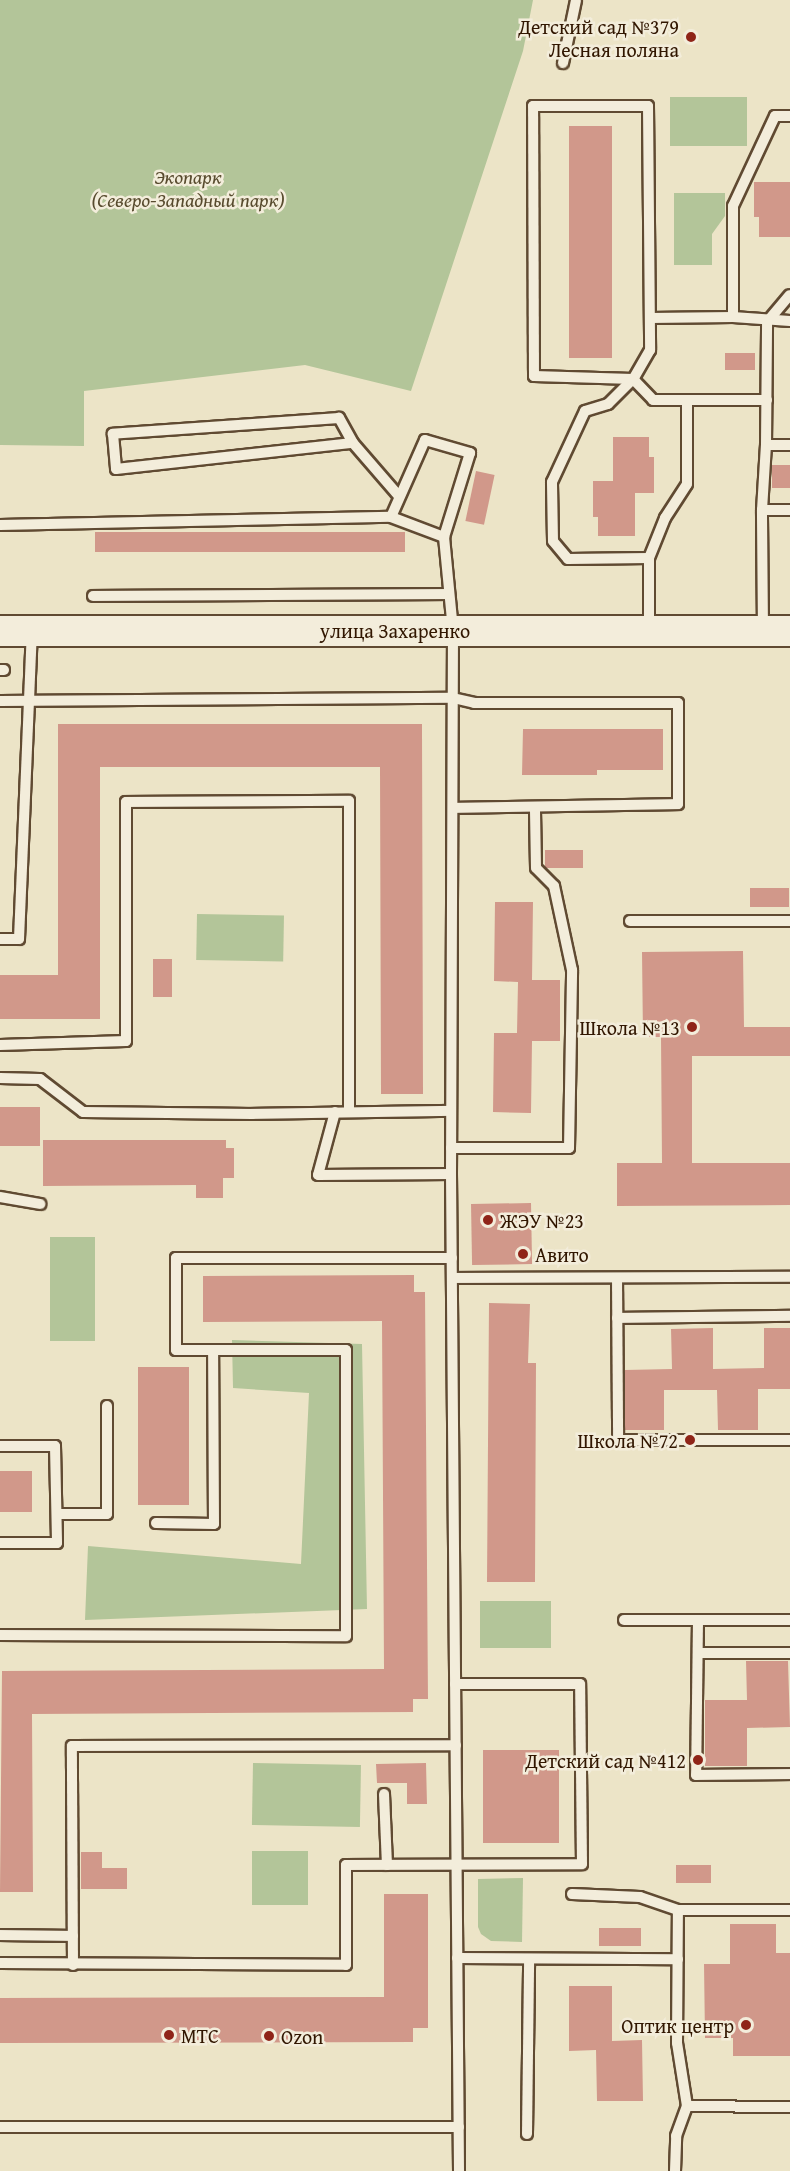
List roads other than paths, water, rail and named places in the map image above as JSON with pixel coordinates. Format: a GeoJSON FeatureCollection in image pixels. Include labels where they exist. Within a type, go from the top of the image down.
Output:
{"type":"FeatureCollection","features":[{"type":"Feature","properties":{"kind":"street","name":"улица Захаренко"},"geometry":{"type":"LineString","coordinates":[[0,632],[776,631]]}},
{"type":"Feature","properties":{"kind":"lane"},"geometry":{"type":"LineString","coordinates":[[563,63],[576,0]]}},
{"type":"Feature","properties":{"kind":"lane"},"geometry":{"type":"LineString","coordinates":[[649,558],[568,559],[553,542],[552,482],[585,411],[608,405],[633,379],[650,350],[648,106],[533,106],[534,376],[633,379],[653,400],[767,400]]}},
{"type":"Feature","properties":{"kind":"lane"},"geometry":{"type":"LineString","coordinates":[[733,317],[733,206],[775,116],[790,116]]}},
{"type":"Feature","properties":{"kind":"lane"},"geometry":{"type":"LineString","coordinates":[[776,631],[762,510],[766,445],[767,322],[790,295]]}},
{"type":"Feature","properties":{"kind":"lane"},"geometry":{"type":"LineString","coordinates":[[650,318],[733,317],[767,322],[790,321]]}},
{"type":"Feature","properties":{"kind":"lane"},"geometry":{"type":"LineString","coordinates":[[649,630],[649,558],[665,518],[687,484],[687,401]]}},
{"type":"Feature","properties":{"kind":"lane"},"geometry":{"type":"LineString","coordinates":[[353,443],[116,469],[113,434],[339,418],[353,443],[398,495]]}},
{"type":"Feature","properties":{"kind":"lane"},"geometry":{"type":"LineString","coordinates":[[391,517],[398,495],[425,440],[470,453],[444,537],[447,594],[453,630],[451,1174],[459,2171]]}},
{"type":"Feature","properties":{"kind":"lane"},"geometry":{"type":"LineString","coordinates":[[766,445],[790,445]]}},
{"type":"Feature","properties":{"kind":"lane"},"geometry":{"type":"LineString","coordinates":[[762,510],[790,510]]}},
{"type":"Feature","properties":{"kind":"lane"},"geometry":{"type":"LineString","coordinates":[[0,525],[391,517],[444,537]]}},
{"type":"Feature","properties":{"kind":"lane"},"geometry":{"type":"LineString","coordinates":[[93,596],[447,594]]}},
{"type":"Feature","properties":{"kind":"lane"},"geometry":{"type":"LineString","coordinates":[[0,939],[19,939],[32,631]]}},
{"type":"Feature","properties":{"kind":"lane"},"geometry":{"type":"LineString","coordinates":[[0,701],[453,698],[474,703],[678,703],[678,804],[453,808]]}},
{"type":"Feature","properties":{"kind":"lane"},"geometry":{"type":"LineString","coordinates":[[0,1045],[126,1041],[126,801],[349,801],[349,1112]]}},
{"type":"Feature","properties":{"kind":"lane"},"geometry":{"type":"LineString","coordinates":[[451,1148],[569,1149],[572,970],[554,885],[536,868],[534,808]]}},
{"type":"Feature","properties":{"kind":"lane"},"geometry":{"type":"LineString","coordinates":[[630,921],[790,921]]}},
{"type":"Feature","properties":{"kind":"lane"},"geometry":{"type":"LineString","coordinates":[[0,1078],[40,1079],[83,1112],[252,1114],[451,1111]]}},
{"type":"Feature","properties":{"kind":"lane"},"geometry":{"type":"LineString","coordinates":[[335,1112],[318,1175],[451,1174]]}},
{"type":"Feature","properties":{"kind":"lane"},"geometry":{"type":"LineString","coordinates":[[0,1197],[40,1204]]}},
{"type":"Feature","properties":{"kind":"lane"},"geometry":{"type":"LineString","coordinates":[[0,1635],[346,1636],[346,1350],[176,1350],[176,1258],[452,1258]]}},
{"type":"Feature","properties":{"kind":"lane"},"geometry":{"type":"LineString","coordinates":[[452,1278],[790,1278]]}},
{"type":"Feature","properties":{"kind":"lane"},"geometry":{"type":"LineString","coordinates":[[617,1278],[618,1440],[790,1440]]}},
{"type":"Feature","properties":{"kind":"lane"},"geometry":{"type":"LineString","coordinates":[[617,1318],[790,1316]]}},
{"type":"Feature","properties":{"kind":"lane"},"geometry":{"type":"LineString","coordinates":[[156,1523],[214,1524],[213,1350]]}},
{"type":"Feature","properties":{"kind":"lane"},"geometry":{"type":"LineString","coordinates":[[57,1514],[107,1514],[108,1406]]}},
{"type":"Feature","properties":{"kind":"lane"},"geometry":{"type":"LineString","coordinates":[[0,1446],[55,1446],[57,1514],[57,1543],[0,1543]]}},
{"type":"Feature","properties":{"kind":"lane"},"geometry":{"type":"LineString","coordinates":[[624,1620],[790,1620]]}},
{"type":"Feature","properties":{"kind":"lane"},"geometry":{"type":"LineString","coordinates":[[698,1620],[696,1775],[790,1774]]}},
{"type":"Feature","properties":{"kind":"lane"},"geometry":{"type":"LineString","coordinates":[[698,1653],[790,1653]]}},
{"type":"Feature","properties":{"kind":"lane"},"geometry":{"type":"LineString","coordinates":[[0,1963],[346,1965],[346,1865],[582,1864],[580,1684],[455,1684]]}},
{"type":"Feature","properties":{"kind":"lane"},"geometry":{"type":"LineString","coordinates":[[73,1965],[72,1746],[456,1745]]}},
{"type":"Feature","properties":{"kind":"lane"},"geometry":{"type":"LineString","coordinates":[[384,1794],[387,1865]]}},
{"type":"Feature","properties":{"kind":"lane"},"geometry":{"type":"LineString","coordinates":[[572,1894],[640,1897],[678,1910],[790,1910]]}},
{"type":"Feature","properties":{"kind":"lane"},"geometry":{"type":"LineString","coordinates":[[675,2171],[676,2136],[687,2106],[677,2043],[678,1910]]}},
{"type":"Feature","properties":{"kind":"lane"},"geometry":{"type":"LineString","coordinates":[[0,1935],[73,1936]]}},
{"type":"Feature","properties":{"kind":"lane"},"geometry":{"type":"LineString","coordinates":[[457,1958],[678,1959]]}},
{"type":"Feature","properties":{"kind":"lane"},"geometry":{"type":"LineString","coordinates":[[527,2134],[529,1959]]}},
{"type":"Feature","properties":{"kind":"lane"},"geometry":{"type":"LineString","coordinates":[[687,2106],[790,2107]]}},
{"type":"Feature","properties":{"kind":"lane"},"geometry":{"type":"LineString","coordinates":[[0,2127],[459,2127]]}},
{"type":"Feature","properties":{"kind":"place","name":"Детский сад №379 Лесная поляна"},"geometry":{"type":"Point","coordinates":[691,37]}},
{"type":"Feature","properties":{"kind":"place","name":"Школа №13"},"geometry":{"type":"Point","coordinates":[692,1027]}},
{"type":"Feature","properties":{"kind":"place","name":"ЖЭУ №23"},"geometry":{"type":"Point","coordinates":[488,1220]}},
{"type":"Feature","properties":{"kind":"place","name":"Авито"},"geometry":{"type":"Point","coordinates":[523,1254]}},
{"type":"Feature","properties":{"kind":"place","name":"Школа №72"},"geometry":{"type":"Point","coordinates":[690,1440]}},
{"type":"Feature","properties":{"kind":"place","name":"Детский сад №412"},"geometry":{"type":"Point","coordinates":[698,1760]}},
{"type":"Feature","properties":{"kind":"place","name":"Оптик центр"},"geometry":{"type":"Point","coordinates":[746,2025]}},
{"type":"Feature","properties":{"kind":"place","name":"МТС"},"geometry":{"type":"Point","coordinates":[169,2035]}},
{"type":"Feature","properties":{"kind":"place","name":"Ozon"},"geometry":{"type":"Point","coordinates":[269,2036]}},
{"type":"Feature","properties":{"kind":"park label","name":"Экопарк (Северо-Западный парк)"},"geometry":{"type":"Point","coordinates":[188,188]}}]}
